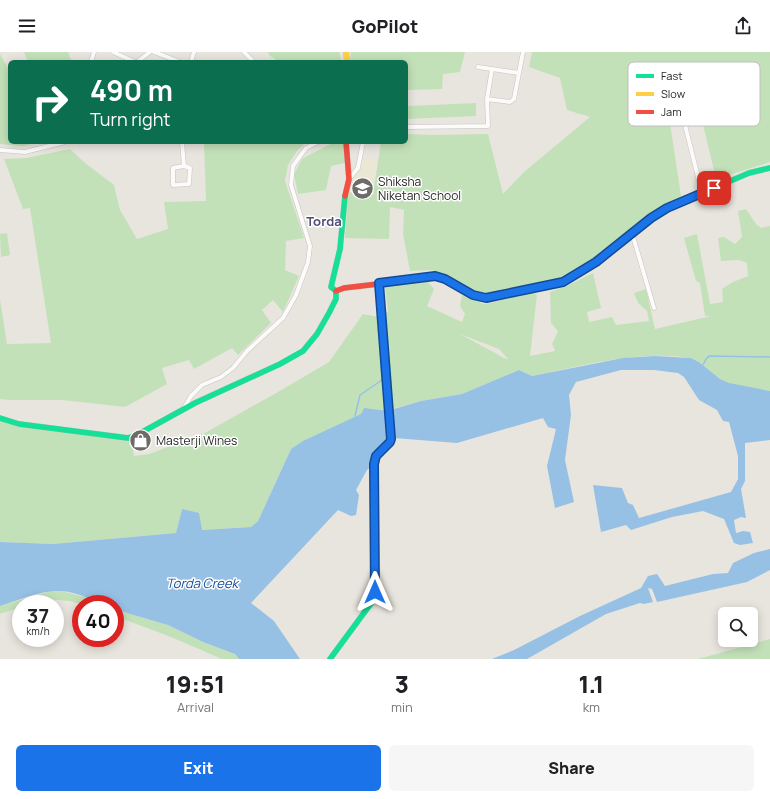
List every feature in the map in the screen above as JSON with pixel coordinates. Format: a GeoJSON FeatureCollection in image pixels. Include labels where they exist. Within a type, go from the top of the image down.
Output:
{"type":"FeatureCollection","features":[{"type":"Feature","properties":{"kind":"street"},"geometry":{"type":"LineString","coordinates":[[113,52],[131,60]]}},
{"type":"Feature","properties":{"kind":"street"},"geometry":{"type":"LineString","coordinates":[[139,60],[150,52]]}},
{"type":"Feature","properties":{"kind":"street"},"geometry":{"type":"LineString","coordinates":[[154,52],[163,53],[176,60]]}},
{"type":"Feature","properties":{"kind":"street"},"geometry":{"type":"LineString","coordinates":[[244,52],[252,60]]}},
{"type":"Feature","properties":{"kind":"street"},"geometry":{"type":"LineString","coordinates":[[487,99],[510,102],[514,99],[523,52]]}},
{"type":"Feature","properties":{"kind":"street"},"geometry":{"type":"LineString","coordinates":[[478,67],[519,73]]}},
{"type":"Feature","properties":{"kind":"street"},"geometry":{"type":"LineString","coordinates":[[408,127],[488,126],[487,99],[492,69]]}},
{"type":"Feature","properties":{"kind":"street"},"geometry":{"type":"LineString","coordinates":[[686,126],[702,193]]}},
{"type":"Feature","properties":{"kind":"street"},"geometry":{"type":"LineString","coordinates":[[0,150],[26,152],[57,144]]}},
{"type":"Feature","properties":{"kind":"street"},"geometry":{"type":"LineString","coordinates":[[182,144],[184,166]]}},
{"type":"Feature","properties":{"kind":"street"},"geometry":{"type":"LineString","coordinates":[[184,408],[191,396],[202,385],[220,377],[234,368],[247,351],[283,318],[296,295],[308,262],[310,246],[291,185],[292,166],[306,148],[314,144]]}},
{"type":"Feature","properties":{"kind":"street"},"geometry":{"type":"LineString","coordinates":[[0,418],[18,424],[128,438],[135,436],[184,408],[280,364],[303,351],[317,334],[336,298],[336,291],[331,286],[340,249],[345,193],[349,179],[346,144]]}},
{"type":"Feature","properties":{"kind":"street"},"geometry":{"type":"LineString","coordinates":[[349,179],[358,168],[363,144]]}},
{"type":"Feature","properties":{"kind":"street"},"geometry":{"type":"LineString","coordinates":[[184,166],[190,168],[190,184],[173,185],[173,168],[184,166]]}},
{"type":"Feature","properties":{"kind":"street"},"geometry":{"type":"LineString","coordinates":[[336,291],[344,288],[435,276],[445,279],[473,295],[486,298],[563,282],[596,262],[662,211],[749,173],[770,168]]}},
{"type":"Feature","properties":{"kind":"street"},"geometry":{"type":"LineString","coordinates":[[632,233],[654,308]]}},
{"type":"Feature","properties":{"kind":"street"},"geometry":{"type":"LineString","coordinates":[[330,659],[374,598],[374,464],[376,456],[390,442],[391,429],[379,283]]}},
{"type":"Feature","properties":{"kind":"shaded area"},"geometry":{"type":"Polygon","coordinates":[[[362,159],[378,161],[373,195],[348,192],[350,183],[360,167],[362,159]]]}},
{"type":"Feature","properties":{"kind":"green space"},"geometry":{"type":"Polygon","coordinates":[[[24,52],[68,52],[71,60],[27,60],[24,52]]]}},
{"type":"Feature","properties":{"kind":"green space"},"geometry":{"type":"Polygon","coordinates":[[[268,52],[339,52],[341,60],[276,60],[269,55],[268,52]]]}},
{"type":"Feature","properties":{"kind":"green space"},"geometry":{"type":"Polygon","coordinates":[[[351,52],[465,52],[460,72],[443,74],[442,89],[408,90],[408,60],[350,60],[351,52]]]}},
{"type":"Feature","properties":{"kind":"green space"},"geometry":{"type":"Polygon","coordinates":[[[532,52],[770,52],[770,162],[716,179],[703,126],[760,126],[760,62],[628,62],[628,126],[670,126],[681,196],[629,231],[595,259],[564,280],[495,293],[472,292],[444,275],[432,270],[410,271],[403,234],[404,210],[390,207],[389,239],[345,238],[348,192],[373,195],[381,144],[408,144],[408,134],[488,134],[503,194],[524,172],[590,117],[567,110],[560,78],[529,67],[532,52]]]}},
{"type":"Feature","properties":{"kind":"green space"},"geometry":{"type":"Polygon","coordinates":[[[0,54],[8,68],[8,144],[31,144],[24,146],[0,144],[0,54]]]}},
{"type":"Feature","properties":{"kind":"green space"},"geometry":{"type":"Polygon","coordinates":[[[476,103],[476,116],[408,119],[408,106],[476,103]]]}},
{"type":"Feature","properties":{"kind":"green space"},"geometry":{"type":"Polygon","coordinates":[[[204,144],[304,144],[297,151],[288,165],[285,181],[304,238],[286,241],[285,270],[299,276],[283,312],[273,300],[262,310],[271,323],[238,355],[232,348],[194,369],[189,360],[162,368],[167,384],[125,407],[62,400],[0,399],[0,299],[7,344],[51,343],[30,208],[23,209],[4,159],[26,158],[70,149],[85,163],[114,185],[120,210],[137,239],[168,229],[164,202],[206,201],[204,144]]]}},
{"type":"Feature","properties":{"kind":"green space"},"geometry":{"type":"Polygon","coordinates":[[[330,144],[345,144],[345,163],[331,166],[326,190],[298,194],[294,174],[302,159],[330,144]]]}},
{"type":"Feature","properties":{"kind":"green space"},"geometry":{"type":"Polygon","coordinates":[[[746,209],[756,224],[761,228],[770,226],[770,391],[737,386],[725,382],[695,359],[670,356],[650,356],[610,360],[532,376],[519,370],[462,394],[421,401],[392,409],[385,313],[388,312],[385,285],[428,282],[434,289],[427,306],[462,322],[465,314],[460,306],[462,295],[484,304],[530,291],[537,295],[530,356],[555,351],[552,344],[558,331],[551,323],[550,292],[567,286],[593,273],[601,308],[587,312],[589,322],[612,317],[616,325],[649,321],[647,311],[638,303],[634,293],[646,289],[655,329],[711,316],[705,316],[700,283],[696,281],[684,238],[697,234],[710,304],[723,302],[722,289],[733,282],[748,276],[747,263],[739,260],[721,261],[718,238],[724,237],[735,244],[742,237],[738,211],[746,209]],[[460,334],[508,359],[499,349],[460,334]]]}},
{"type":"Feature","properties":{"kind":"green space"},"geometry":{"type":"Polygon","coordinates":[[[7,233],[10,255],[1,257],[0,234],[7,233]]]}},
{"type":"Feature","properties":{"kind":"green space"},"geometry":{"type":"Polygon","coordinates":[[[363,314],[379,317],[387,411],[362,414],[291,449],[258,521],[251,527],[202,530],[182,509],[176,533],[53,544],[0,542],[0,421],[131,440],[134,456],[149,454],[203,434],[329,362],[363,314]]]}},
{"type":"Feature","properties":{"kind":"green space"},"geometry":{"type":"Polygon","coordinates":[[[61,591],[77,595],[72,595],[72,602],[64,600],[64,595],[38,595],[48,592],[61,591]]]}},
{"type":"Feature","properties":{"kind":"green space"},"geometry":{"type":"Polygon","coordinates":[[[12,602],[12,610],[0,614],[0,606],[12,602]]]}},
{"type":"Feature","properties":{"kind":"green space"},"geometry":{"type":"Polygon","coordinates":[[[124,612],[168,625],[203,642],[235,654],[239,659],[222,659],[171,637],[124,619],[124,612]]]}},
{"type":"Feature","properties":{"kind":"green space"},"geometry":{"type":"Polygon","coordinates":[[[770,639],[770,659],[698,659],[741,647],[758,647],[758,642],[770,639]]]}},
{"type":"Feature","properties":{"kind":"water","name":"Torda Creek"},"geometry":{"type":"Polygon","coordinates":[[[655,356],[691,358],[699,362],[720,379],[729,383],[770,391],[770,440],[745,443],[745,481],[741,489],[746,518],[741,517],[734,520],[736,533],[743,531],[750,532],[753,543],[740,545],[734,543],[724,519],[703,511],[672,517],[631,530],[626,525],[601,532],[593,485],[622,488],[628,503],[633,505],[639,518],[731,492],[738,479],[738,456],[729,422],[723,421],[717,410],[699,400],[684,377],[678,373],[654,370],[621,370],[576,382],[569,395],[571,415],[565,460],[574,502],[555,508],[547,466],[556,429],[548,427],[543,418],[457,443],[394,438],[393,428],[388,441],[375,451],[371,460],[371,467],[367,470],[356,490],[359,495],[356,515],[351,516],[338,510],[251,603],[274,621],[300,659],[239,659],[235,654],[203,642],[168,625],[124,612],[124,595],[81,595],[53,591],[34,595],[12,595],[12,602],[0,606],[0,542],[53,544],[176,533],[182,509],[199,513],[202,530],[251,527],[258,521],[291,449],[303,441],[361,414],[364,408],[387,411],[421,401],[462,394],[519,370],[532,376],[623,358],[655,356]]]}},
{"type":"Feature","properties":{"kind":"water"},"geometry":{"type":"Polygon","coordinates":[[[770,549],[770,570],[747,582],[657,602],[652,589],[648,588],[653,602],[644,604],[640,603],[606,614],[527,659],[492,659],[514,650],[580,616],[641,588],[648,576],[657,574],[665,586],[713,574],[728,573],[733,563],[754,553],[770,549]]]}},
{"type":"Feature","properties":{"kind":"waterway"},"geometry":{"type":"LineString","coordinates":[[355,416],[360,395],[382,380],[379,325]]}},
{"type":"Feature","properties":{"kind":"waterway"},"geometry":{"type":"LineString","coordinates":[[703,365],[709,356],[770,357]]}},
{"type":"Feature","properties":{"kind":"traffic: fast"},"geometry":{"type":"LineString","coordinates":[[594,264],[651,217],[667,208],[749,173],[770,168]]}},
{"type":"Feature","properties":{"kind":"traffic: fast"},"geometry":{"type":"LineString","coordinates":[[0,418],[19,424],[128,438],[135,436],[195,403],[280,364],[303,351],[317,334],[336,299],[336,291],[331,287],[340,249],[345,196]]}},
{"type":"Feature","properties":{"kind":"traffic: fast"},"geometry":{"type":"LineString","coordinates":[[330,659],[372,602],[375,592],[374,464],[376,456],[390,442],[391,439],[385,365]]}},
{"type":"Feature","properties":{"kind":"traffic: slow"},"geometry":{"type":"LineString","coordinates":[[346,52],[347,60]]}},
{"type":"Feature","properties":{"kind":"traffic: slow"},"geometry":{"type":"LineString","coordinates":[[437,277],[445,279],[473,295],[486,298],[563,282],[594,264]]}},
{"type":"Feature","properties":{"kind":"traffic: slow"},"geometry":{"type":"LineString","coordinates":[[379,283],[385,365]]}},
{"type":"Feature","properties":{"kind":"traffic: jam"},"geometry":{"type":"LineString","coordinates":[[345,196],[349,179],[346,144]]}},
{"type":"Feature","properties":{"kind":"traffic: jam"},"geometry":{"type":"LineString","coordinates":[[336,291],[344,288],[437,277]]}},
{"type":"Feature","properties":{"kind":"place","name":"Shiksha Niketan School"},"geometry":{"type":"Point","coordinates":[362,188]}},
{"type":"Feature","properties":{"kind":"place","name":"Masterji Wines"},"geometry":{"type":"Point","coordinates":[141,440]}},
{"type":"Feature","properties":{"kind":"district","name":"Torda"},"geometry":{"type":"Point","coordinates":[324,221]}},
{"type":"Feature","properties":{"kind":"route"},"geometry":{"type":"LineString","coordinates":[[375,592],[374,464],[376,456],[390,442],[391,439],[379,283],[435,276],[445,279],[473,295],[486,298],[563,282],[596,262],[651,218],[667,208],[714,188]]}}]}
